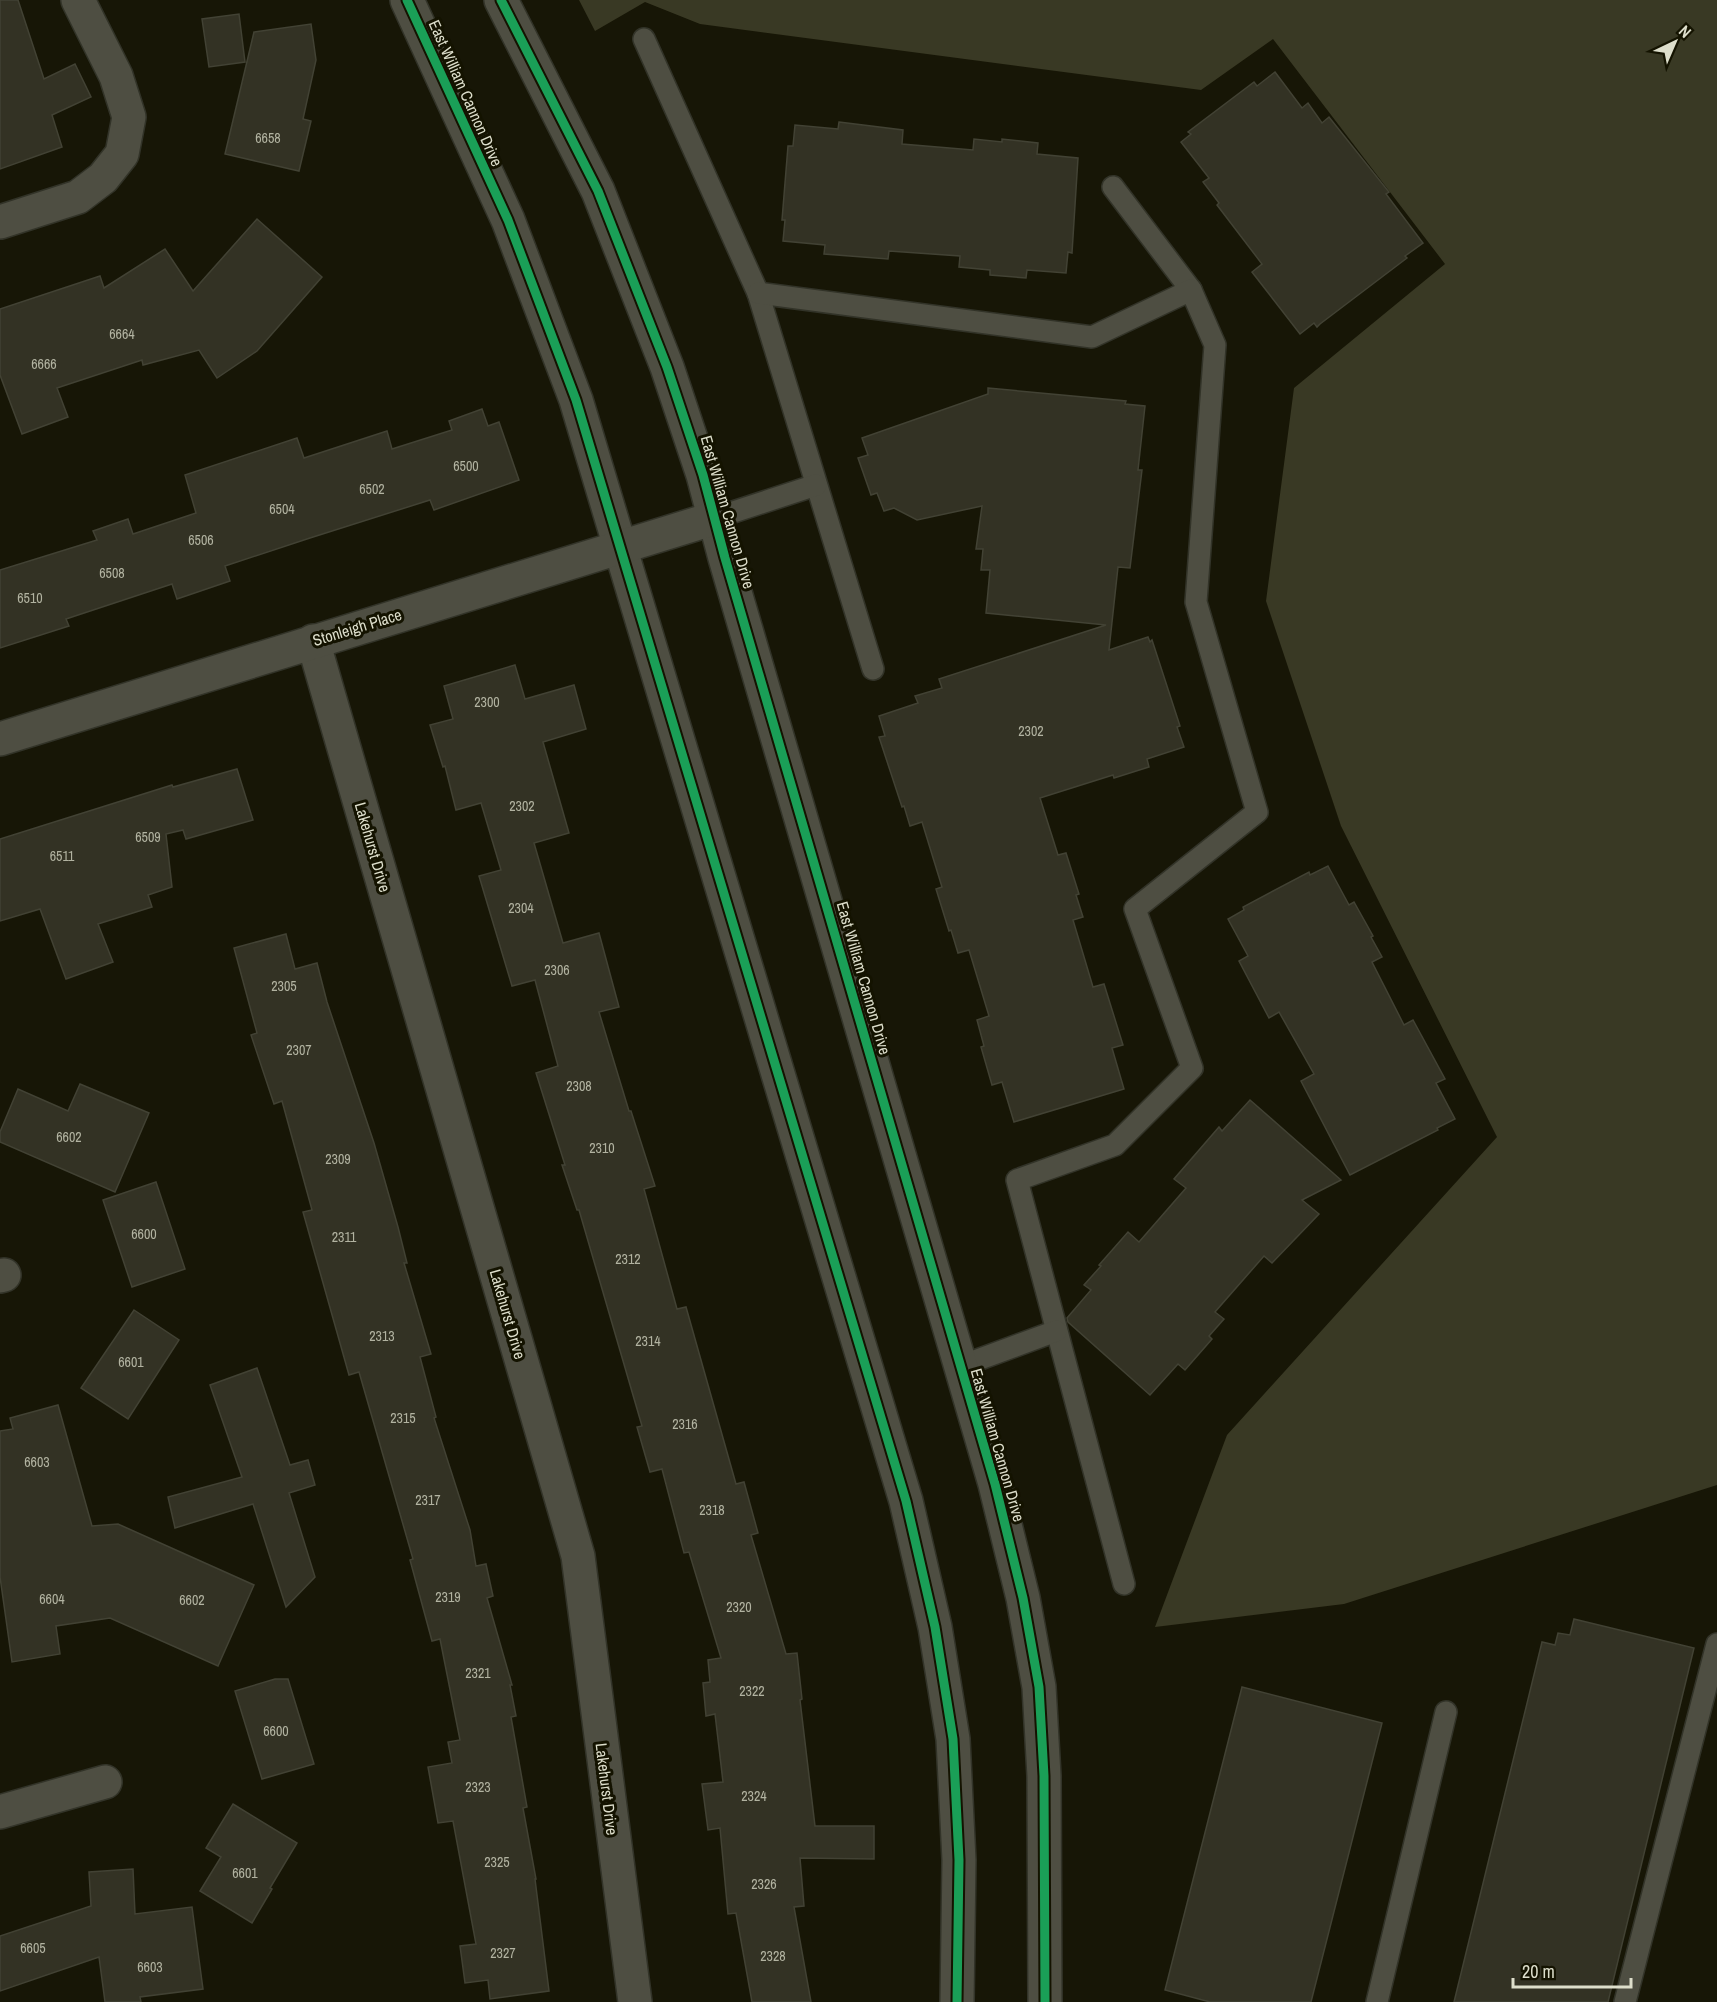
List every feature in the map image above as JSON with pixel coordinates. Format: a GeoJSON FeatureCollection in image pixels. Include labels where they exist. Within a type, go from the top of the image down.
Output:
{"type":"FeatureCollection","features":[{"type":"Feature","properties":{"kind":"main road"},"geometry":{"type":"LineString","coordinates":[[0,222],[78,197],[103,178],[122,154],[129,117],[116,76],[78,0]]}},
{"type":"Feature","properties":{"kind":"main road","name":"East William Cannon Drive"},"geometry":{"type":"LineString","coordinates":[[407,0],[514,235],[576,400],[909,1512],[935,1627],[953,1739],[959,1860],[957,2002]]}},
{"type":"Feature","properties":{"kind":"main road","name":"East William Cannon Drive"},"geometry":{"type":"LineString","coordinates":[[501,0],[598,191],[667,368],[703,475],[725,558],[995,1484],[1023,1598],[1039,1687],[1044,1776],[1045,2002]]}},
{"type":"Feature","properties":{"kind":"main road","name":"Stonleigh Place"},"geometry":{"type":"LineString","coordinates":[[0,739],[715,518]]}},
{"type":"Feature","properties":{"kind":"main road","name":"Lakehurst Drive"},"geometry":{"type":"LineString","coordinates":[[314,641],[578,1556],[634,2002]]}},
{"type":"Feature","properties":{"kind":"main road"},"geometry":{"type":"LineString","coordinates":[[0,1812],[105,1782]]}},
{"type":"Feature","properties":{"kind":"lane"},"geometry":{"type":"LineString","coordinates":[[644,39],[758,293],[873,669]]}},
{"type":"Feature","properties":{"kind":"lane"},"geometry":{"type":"LineString","coordinates":[[1113,187],[1191,290],[1215,345],[1196,602],[1257,812],[1135,909],[1192,1068],[1115,1145],[1017,1180],[1124,1584]]}},
{"type":"Feature","properties":{"kind":"lane"},"geometry":{"type":"LineString","coordinates":[[758,293],[1092,337],[1191,290]]}},
{"type":"Feature","properties":{"kind":"lane"},"geometry":{"type":"LineString","coordinates":[[715,518],[816,485]]}},
{"type":"Feature","properties":{"kind":"lane"},"geometry":{"type":"LineString","coordinates":[[961,1366],[1056,1331]]}},
{"type":"Feature","properties":{"kind":"lane"},"geometry":{"type":"LineString","coordinates":[[1625,2002],[1717,1644]]}},
{"type":"Feature","properties":{"kind":"lane"},"geometry":{"type":"LineString","coordinates":[[1377,2002],[1446,1712]]}},
{"type":"Feature","properties":{"kind":"green space"},"geometry":{"type":"Polygon","coordinates":[[[579,0],[1717,0],[1717,1485],[1344,1604],[1155,1627],[1227,1435],[1497,1137],[1341,826],[1266,601],[1294,388],[1445,264],[1273,39],[1201,90],[700,24],[645,2],[595,31],[579,0]]]}},
{"type":"Feature","properties":{"kind":"building"},"geometry":{"type":"Polygon","coordinates":[[[0,0],[18,0],[44,79],[75,64],[91,97],[52,115],[62,147],[0,169],[0,0]]]}},
{"type":"Feature","properties":{"kind":"building"},"geometry":{"type":"Polygon","coordinates":[[[239,14],[245,62],[209,67],[202,19],[239,14]]]}},
{"type":"Feature","properties":{"kind":"building"},"geometry":{"type":"Polygon","coordinates":[[[311,24],[316,60],[303,119],[311,121],[299,171],[225,154],[254,32],[311,24]]]}},
{"type":"Feature","properties":{"kind":"building"},"geometry":{"type":"Polygon","coordinates":[[[1275,72],[1302,108],[1308,103],[1322,123],[1329,117],[1389,192],[1386,194],[1423,243],[1405,256],[1407,258],[1317,327],[1314,323],[1300,334],[1252,272],[1262,264],[1217,205],[1219,203],[1203,182],[1209,178],[1181,142],[1191,134],[1188,132],[1254,82],[1257,86],[1275,72]]]}},
{"type":"Feature","properties":{"kind":"building"},"geometry":{"type":"Polygon","coordinates":[[[839,122],[903,130],[902,144],[973,150],[974,139],[1002,142],[1002,139],[1038,143],[1037,154],[1078,158],[1072,253],[1068,252],[1066,273],[1027,270],[1026,278],[990,275],[990,270],[959,267],[960,256],[889,251],[888,259],[824,254],[825,245],[783,241],[785,220],[782,220],[788,146],[793,146],[795,125],[838,129],[839,122]]]}},
{"type":"Feature","properties":{"kind":"building"},"geometry":{"type":"Polygon","coordinates":[[[257,219],[322,277],[257,351],[217,378],[199,350],[143,365],[142,360],[57,388],[68,417],[22,434],[0,375],[0,309],[100,276],[104,288],[165,249],[193,291],[257,219]]]}},
{"type":"Feature","properties":{"kind":"building"},"geometry":{"type":"Polygon","coordinates":[[[988,388],[1126,401],[1125,404],[1145,406],[1138,470],[1142,470],[1130,568],[1118,567],[1109,650],[1148,637],[1150,642],[1152,640],[1180,726],[1177,727],[1184,747],[1147,759],[1149,767],[1114,778],[1113,775],[1040,798],[1058,855],[1066,853],[1079,894],[1076,895],[1083,917],[1073,920],[1093,987],[1104,984],[1123,1045],[1112,1048],[1124,1089],[1014,1122],[1002,1082],[992,1085],[981,1047],[984,1046],[977,1020],[989,1016],[969,950],[958,953],[951,930],[949,931],[936,889],[942,887],[922,822],[910,826],[904,806],[902,807],[879,737],[885,736],[879,716],[918,703],[915,696],[942,688],[939,679],[1106,625],[986,613],[990,570],[981,570],[983,549],[976,549],[982,506],[917,520],[894,508],[884,511],[877,493],[871,495],[858,458],[868,455],[862,438],[988,394],[988,388]]]}},
{"type":"Feature","properties":{"kind":"building"},"geometry":{"type":"Polygon","coordinates":[[[482,409],[488,426],[499,422],[519,480],[434,510],[430,500],[310,538],[225,566],[230,581],[177,599],[172,584],[66,619],[69,626],[0,648],[0,570],[97,540],[93,531],[128,519],[133,534],[196,513],[185,475],[297,438],[304,458],[387,431],[392,449],[452,430],[449,421],[482,409]]]}},
{"type":"Feature","properties":{"kind":"building"},"geometry":{"type":"Polygon","coordinates":[[[515,665],[525,699],[574,685],[586,729],[543,742],[569,833],[534,843],[563,943],[599,933],[619,1007],[599,1012],[655,1186],[644,1189],[677,1309],[686,1307],[736,1484],[744,1482],[758,1533],[751,1535],[786,1654],[797,1653],[802,1699],[800,1700],[815,1826],[874,1826],[874,1859],[800,1858],[804,1906],[794,1907],[811,2002],[752,2002],[736,1913],[728,1914],[720,1828],[708,1830],[702,1784],[723,1782],[715,1714],[706,1716],[703,1683],[710,1682],[708,1660],[721,1658],[689,1552],[684,1553],[662,1469],[650,1472],[637,1427],[642,1426],[536,1073],[558,1066],[535,980],[512,986],[479,876],[501,870],[481,803],[456,810],[445,766],[443,767],[430,725],[453,719],[444,686],[515,665]]]}},
{"type":"Feature","properties":{"kind":"building"},"geometry":{"type":"Polygon","coordinates":[[[237,769],[253,820],[186,839],[183,830],[166,834],[172,887],[148,895],[152,907],[98,924],[113,962],[66,979],[40,909],[0,921],[0,839],[172,785],[173,787],[237,769]]]}},
{"type":"Feature","properties":{"kind":"building"},"geometry":{"type":"Polygon","coordinates":[[[1328,866],[1349,905],[1354,902],[1373,936],[1371,937],[1382,957],[1372,962],[1404,1025],[1413,1020],[1445,1079],[1436,1083],[1455,1119],[1350,1175],[1301,1081],[1314,1074],[1279,1012],[1269,1018],[1239,961],[1248,956],[1228,919],[1244,910],[1243,907],[1309,872],[1310,875],[1328,866]]]}},
{"type":"Feature","properties":{"kind":"building"},"geometry":{"type":"Polygon","coordinates":[[[286,934],[295,969],[317,963],[327,1002],[374,1143],[407,1263],[404,1263],[431,1354],[420,1357],[436,1417],[434,1418],[470,1530],[476,1566],[486,1564],[493,1596],[487,1598],[512,1685],[510,1685],[516,1716],[511,1717],[527,1807],[523,1808],[536,1879],[549,1991],[490,1999],[488,1980],[465,1983],[460,1946],[476,1944],[453,1821],[438,1823],[428,1767],[452,1763],[448,1742],[460,1740],[440,1639],[432,1641],[410,1560],[413,1559],[359,1372],[349,1375],[303,1212],[312,1210],[282,1101],[274,1104],[251,1035],[257,1033],[234,948],[286,934]]]}},
{"type":"Feature","properties":{"kind":"building"},"geometry":{"type":"Polygon","coordinates":[[[80,1084],[149,1113],[115,1192],[0,1142],[0,1132],[18,1089],[68,1111],[80,1084]]]}},
{"type":"Feature","properties":{"kind":"building"},"geometry":{"type":"Polygon","coordinates":[[[1250,1100],[1341,1180],[1302,1200],[1319,1214],[1272,1263],[1264,1256],[1215,1312],[1224,1319],[1209,1336],[1212,1339],[1185,1370],[1178,1364],[1150,1395],[1068,1322],[1067,1318],[1091,1290],[1084,1285],[1101,1266],[1099,1265],[1128,1232],[1139,1242],[1186,1188],[1174,1179],[1219,1127],[1222,1131],[1250,1100]]]}},
{"type":"Feature","properties":{"kind":"building"},"geometry":{"type":"Polygon","coordinates":[[[156,1182],[185,1269],[132,1287],[103,1200],[156,1182]]]}},
{"type":"Feature","properties":{"kind":"building"},"geometry":{"type":"Polygon","coordinates":[[[134,1310],[179,1340],[128,1419],[81,1388],[134,1310]]]}},
{"type":"Feature","properties":{"kind":"building"},"geometry":{"type":"Polygon","coordinates":[[[257,1368],[290,1465],[308,1460],[315,1485],[289,1493],[315,1577],[286,1607],[253,1504],[175,1528],[168,1497],[242,1477],[210,1385],[257,1368]]]}},
{"type":"Feature","properties":{"kind":"building"},"geometry":{"type":"Polygon","coordinates":[[[58,1405],[92,1526],[118,1524],[254,1585],[218,1666],[110,1618],[56,1626],[60,1654],[12,1662],[0,1577],[0,1431],[13,1429],[10,1418],[58,1405]]]}},
{"type":"Feature","properties":{"kind":"building"},"geometry":{"type":"Polygon","coordinates":[[[1574,1619],[1694,1648],[1608,2002],[1454,2002],[1542,1642],[1555,1645],[1558,1633],[1570,1635],[1574,1619]]]}},
{"type":"Feature","properties":{"kind":"building"},"geometry":{"type":"Polygon","coordinates":[[[275,1679],[288,1679],[314,1764],[262,1779],[235,1691],[275,1679]]]}},
{"type":"Feature","properties":{"kind":"building"},"geometry":{"type":"Polygon","coordinates":[[[1242,1687],[1382,1723],[1311,2002],[1210,2002],[1165,1990],[1242,1687]]]}},
{"type":"Feature","properties":{"kind":"building"},"geometry":{"type":"Polygon","coordinates":[[[233,1804],[297,1843],[252,1923],[200,1891],[221,1857],[206,1848],[233,1804]]]}},
{"type":"Feature","properties":{"kind":"building"},"geometry":{"type":"Polygon","coordinates":[[[133,1869],[135,1914],[192,1907],[203,1989],[140,1997],[141,2002],[105,2002],[99,1957],[0,1991],[0,1936],[91,1906],[89,1872],[133,1869]]]}},
{"type":"Feature","properties":{"kind":"cycle path"},"geometry":{"type":"LineString","coordinates":[[407,0],[508,220],[576,400],[906,1501],[935,1627],[953,1739],[959,1860],[957,2002]]}},
{"type":"Feature","properties":{"kind":"cycle path"},"geometry":{"type":"LineString","coordinates":[[501,0],[598,191],[667,367],[703,475],[725,558],[995,1484],[1023,1598],[1039,1687],[1044,1776],[1045,2002]]}}]}
